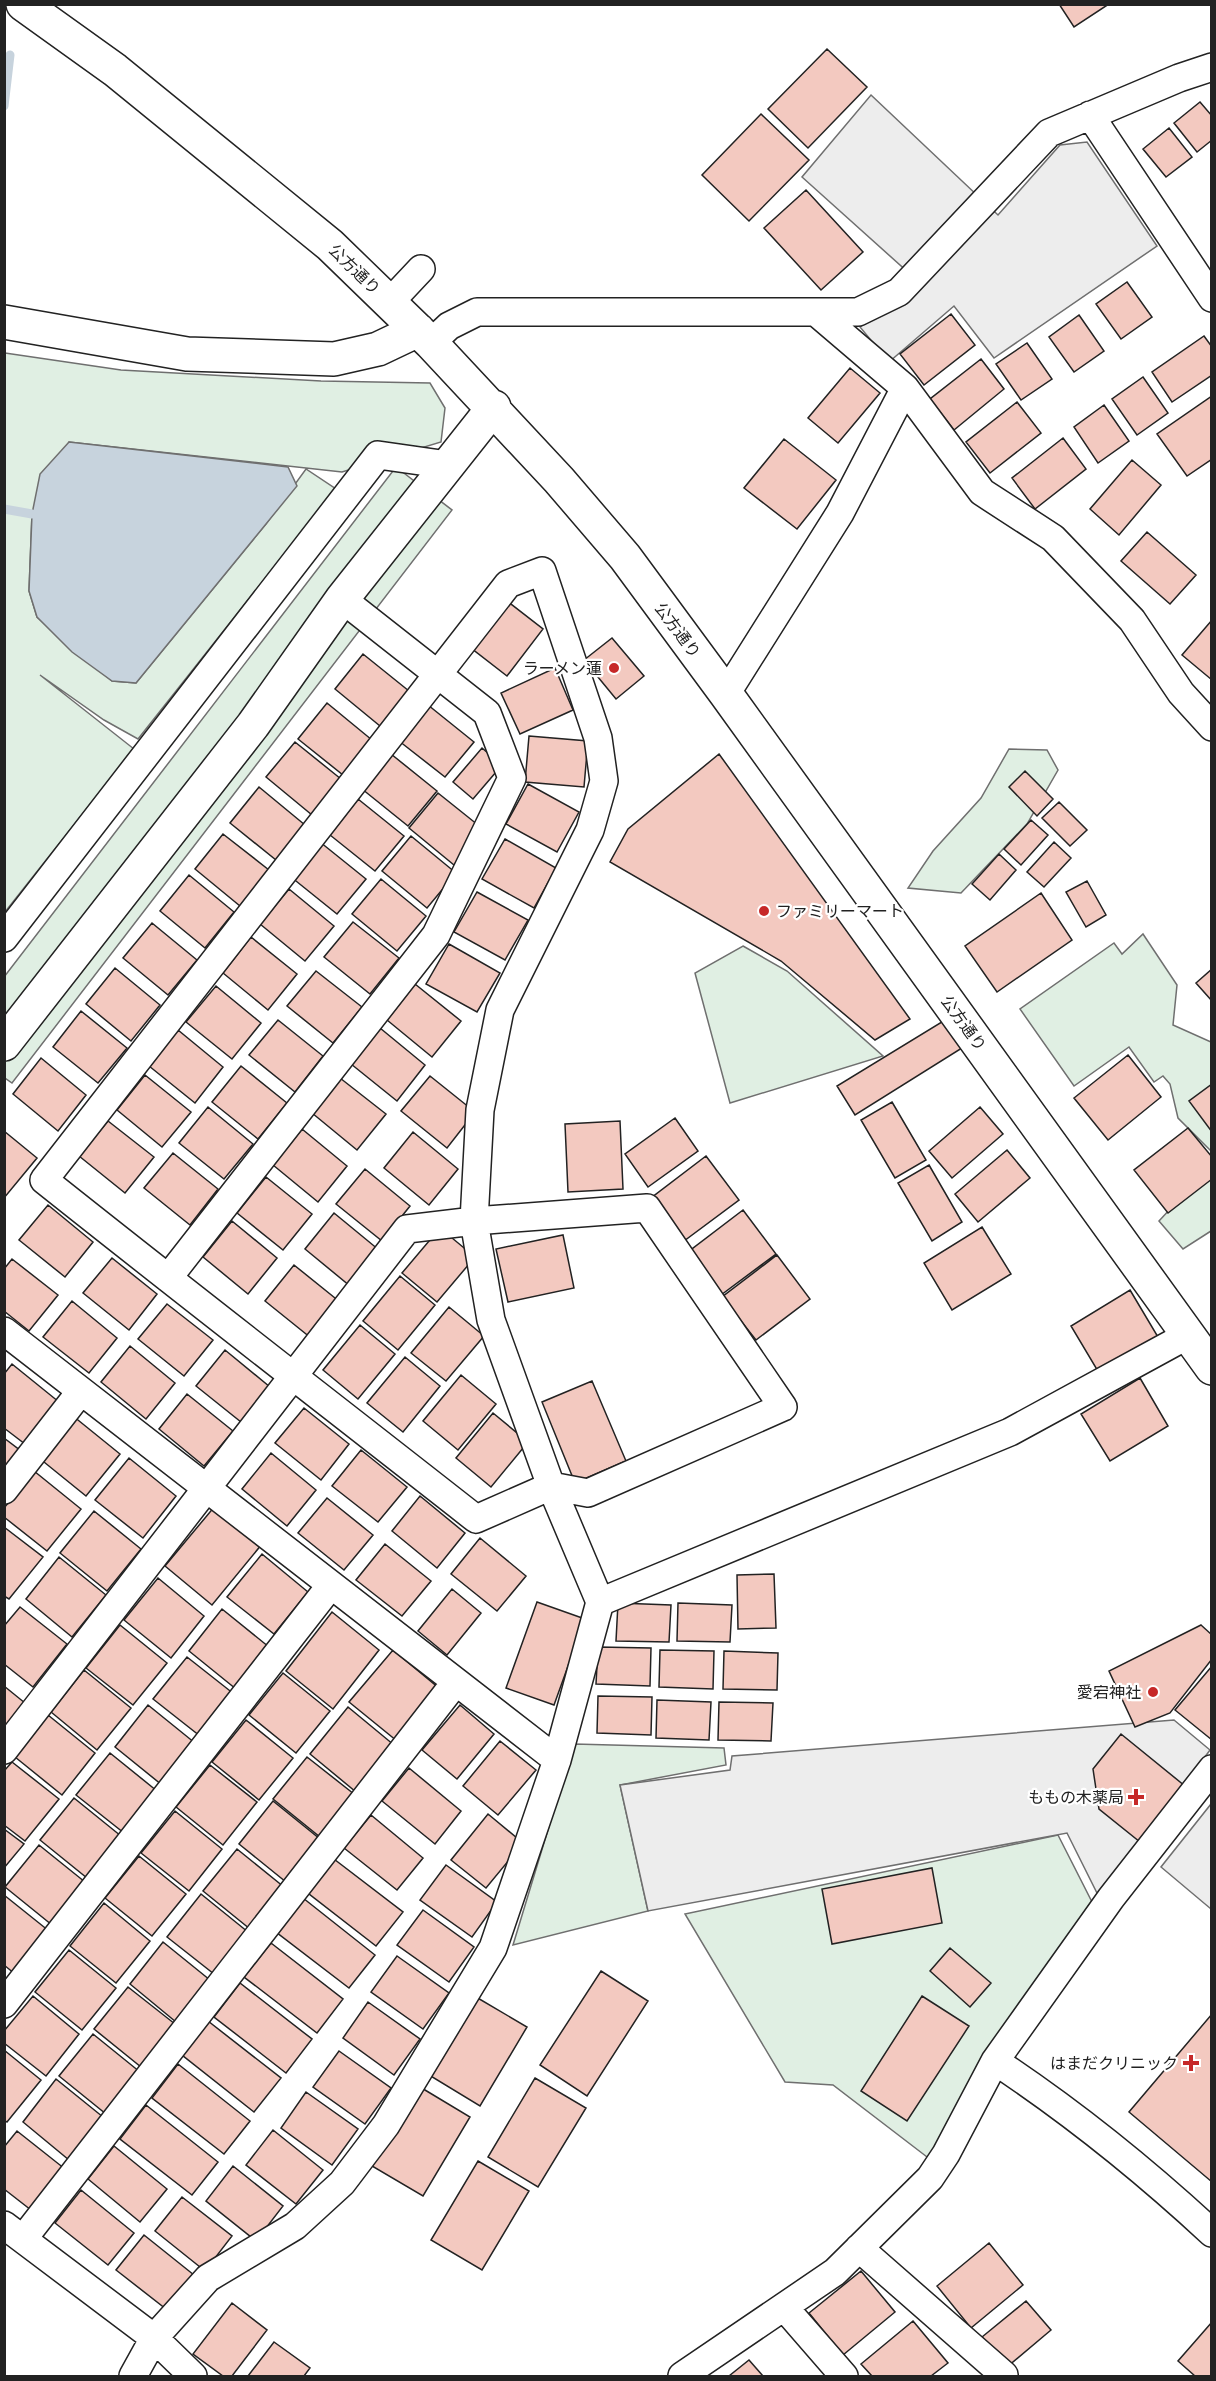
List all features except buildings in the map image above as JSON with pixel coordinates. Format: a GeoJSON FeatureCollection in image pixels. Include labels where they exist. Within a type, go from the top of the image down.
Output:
{"type":"FeatureCollection","features":[{"type":"Feature","properties":{"kind":"street","name":"公方通り"},"geometry":{"type":"LineString","coordinates":[[23,4],[115,70],[330,244],[494,407],[559,480],[624,557],[726,694],[1212,1368]]}},
{"type":"Feature","properties":{"kind":"street"},"geometry":{"type":"LineString","coordinates":[[4,322],[188,354],[334,359],[424,336],[477,312],[858,312],[899,291],[1049,133],[1179,78],[1212,67]]}},
{"type":"Feature","properties":{"kind":"street"},"geometry":{"type":"LineString","coordinates":[[1090,115],[1212,298]]}},
{"type":"Feature","properties":{"kind":"street"},"geometry":{"type":"LineString","coordinates":[[390,302],[421,269]]}},
{"type":"Feature","properties":{"kind":"street"},"geometry":{"type":"LineString","coordinates":[[817,313],[905,388],[982,492],[1053,538],[1132,620],[1181,693],[1212,727]]}},
{"type":"Feature","properties":{"kind":"street"},"geometry":{"type":"LineString","coordinates":[[726,694],[840,513],[905,388]]}},
{"type":"Feature","properties":{"kind":"street"},"geometry":{"type":"LineString","coordinates":[[4,1044],[253,725],[342,599],[494,407]]}},
{"type":"Feature","properties":{"kind":"street"},"geometry":{"type":"LineString","coordinates":[[4,938],[378,455],[448,465]]}},
{"type":"Feature","properties":{"kind":"street"},"geometry":{"type":"LineString","coordinates":[[4,1750],[208,1489],[293,1375],[407,1229],[474,1221],[647,1208],[783,1407],[588,1493],[550,1486],[476,1519],[293,1375],[168,1278],[44,1180],[508,584],[542,571],[598,738],[604,781],[590,830],[500,1010],[480,1110],[474,1221],[491,1320],[550,1486],[600,1602],[557,1760],[493,1948],[386,2125],[342,2183],[295,2226],[208,2278],[154,2338],[133,2376]]}},
{"type":"Feature","properties":{"kind":"street"},"geometry":{"type":"LineString","coordinates":[[168,1278],[436,935],[512,778],[487,712],[342,599]]}},
{"type":"Feature","properties":{"kind":"street"},"geometry":{"type":"LineString","coordinates":[[4,1331],[557,1760]]}},
{"type":"Feature","properties":{"kind":"street"},"geometry":{"type":"LineString","coordinates":[[600,1602],[1010,1432],[1188,1335]]}},
{"type":"Feature","properties":{"kind":"street"},"geometry":{"type":"LineString","coordinates":[[4,1490],[81,1391]]}},
{"type":"Feature","properties":{"kind":"street"},"geometry":{"type":"LineString","coordinates":[[4,2004],[331,1585]]}},
{"type":"Feature","properties":{"kind":"street"},"geometry":{"type":"LineString","coordinates":[[193,2376],[154,2338],[14,2232],[455,1683]]}},
{"type":"Feature","properties":{"kind":"street"},"geometry":{"type":"LineString","coordinates":[[682,2376],[835,2272],[930,2178],[946,2154],[995,2061],[1111,1898],[1212,1769]]}},
{"type":"Feature","properties":{"kind":"street"},"geometry":{"type":"LineString","coordinates":[[995,2061],[1049,2097],[1176,2200],[1212,2233]]}},
{"type":"Feature","properties":{"kind":"street"},"geometry":{"type":"LineString","coordinates":[[859,2248],[1004,2375]]}},
{"type":"Feature","properties":{"kind":"street"},"geometry":{"type":"LineString","coordinates":[[784,2307],[843,2376]]}},
{"type":"Feature","properties":{"kind":"green space"},"geometry":{"type":"Polygon","coordinates":[[[5,353],[121,370],[321,381],[430,383],[445,408],[441,442],[342,472],[69,442],[32,514],[29,591],[37,617],[112,681],[136,683],[266,524],[306,469],[336,489],[138,739],[104,720],[40,675],[134,749],[5,912],[5,353]]]}},
{"type":"Feature","properties":{"kind":"green space"},"geometry":{"type":"Polygon","coordinates":[[[396,467],[452,510],[12,1083],[5,1078],[4,977],[396,467]]]}},
{"type":"Feature","properties":{"kind":"green space"},"geometry":{"type":"Polygon","coordinates":[[[1009,749],[1047,750],[1058,770],[1027,824],[961,893],[908,888],[933,851],[981,798],[1009,749]]]}},
{"type":"Feature","properties":{"kind":"green space"},"geometry":{"type":"Polygon","coordinates":[[[1143,934],[1177,985],[1173,1025],[1211,1042],[1211,1151],[1178,1118],[1170,1084],[1163,1076],[1154,1082],[1129,1047],[1074,1086],[1020,1009],[1114,943],[1122,954],[1143,934]]]}},
{"type":"Feature","properties":{"kind":"green space"},"geometry":{"type":"Polygon","coordinates":[[[743,946],[787,971],[883,1056],[730,1103],[695,973],[743,946]]]}},
{"type":"Feature","properties":{"kind":"green space"},"geometry":{"type":"Polygon","coordinates":[[[1211,1165],[1211,1231],[1183,1249],[1159,1221],[1211,1165]]]}},
{"type":"Feature","properties":{"kind":"green space"},"geometry":{"type":"Polygon","coordinates":[[[574,1744],[724,1748],[726,1765],[620,1785],[648,1911],[513,1945],[574,1744]]]}},
{"type":"Feature","properties":{"kind":"green space"},"geometry":{"type":"Polygon","coordinates":[[[1058,1835],[1093,1904],[931,2160],[833,2085],[785,2082],[685,1914],[1058,1835]]]}},
{"type":"Feature","properties":{"kind":"shaded area"},"geometry":{"type":"Polygon","coordinates":[[[871,95],[998,215],[1060,145],[1087,142],[1157,246],[994,358],[954,306],[889,362],[860,327],[920,283],[802,177],[871,95]]]}},
{"type":"Feature","properties":{"kind":"shaded area"},"geometry":{"type":"Polygon","coordinates":[[[69,442],[288,467],[297,486],[136,683],[112,681],[72,652],[37,617],[29,591],[32,514],[40,474],[69,442]]]}},
{"type":"Feature","properties":{"kind":"shaded area"},"geometry":{"type":"Polygon","coordinates":[[[1174,1720],[1210,1750],[1100,1899],[1067,1833],[648,1911],[620,1785],[730,1770],[732,1756],[1174,1720]]]}},
{"type":"Feature","properties":{"kind":"shaded area"},"geometry":{"type":"Polygon","coordinates":[[[1211,1804],[1211,1909],[1161,1867],[1211,1804]]]}},
{"type":"Feature","properties":{"kind":"waterway"},"geometry":{"type":"LineString","coordinates":[[4,106],[10,55]]}},
{"type":"Feature","properties":{"kind":"waterway"},"geometry":{"type":"LineString","coordinates":[[4,509],[32,514]]}},
{"type":"Feature","properties":{"kind":"place","name":"ラーメン蓮"},"geometry":{"type":"Point","coordinates":[614,668]}},
{"type":"Feature","properties":{"kind":"place","name":"ファミリーマート"},"geometry":{"type":"Point","coordinates":[764,911]}},
{"type":"Feature","properties":{"kind":"place","name":"愛宕神社"},"geometry":{"type":"Point","coordinates":[1153,1692]}},
{"type":"Feature","properties":{"kind":"place","name":"ももの木薬局"},"geometry":{"type":"Point","coordinates":[1136,1797]}},
{"type":"Feature","properties":{"kind":"place","name":"はまだクリニック"},"geometry":{"type":"Point","coordinates":[1191,2063]}}]}
